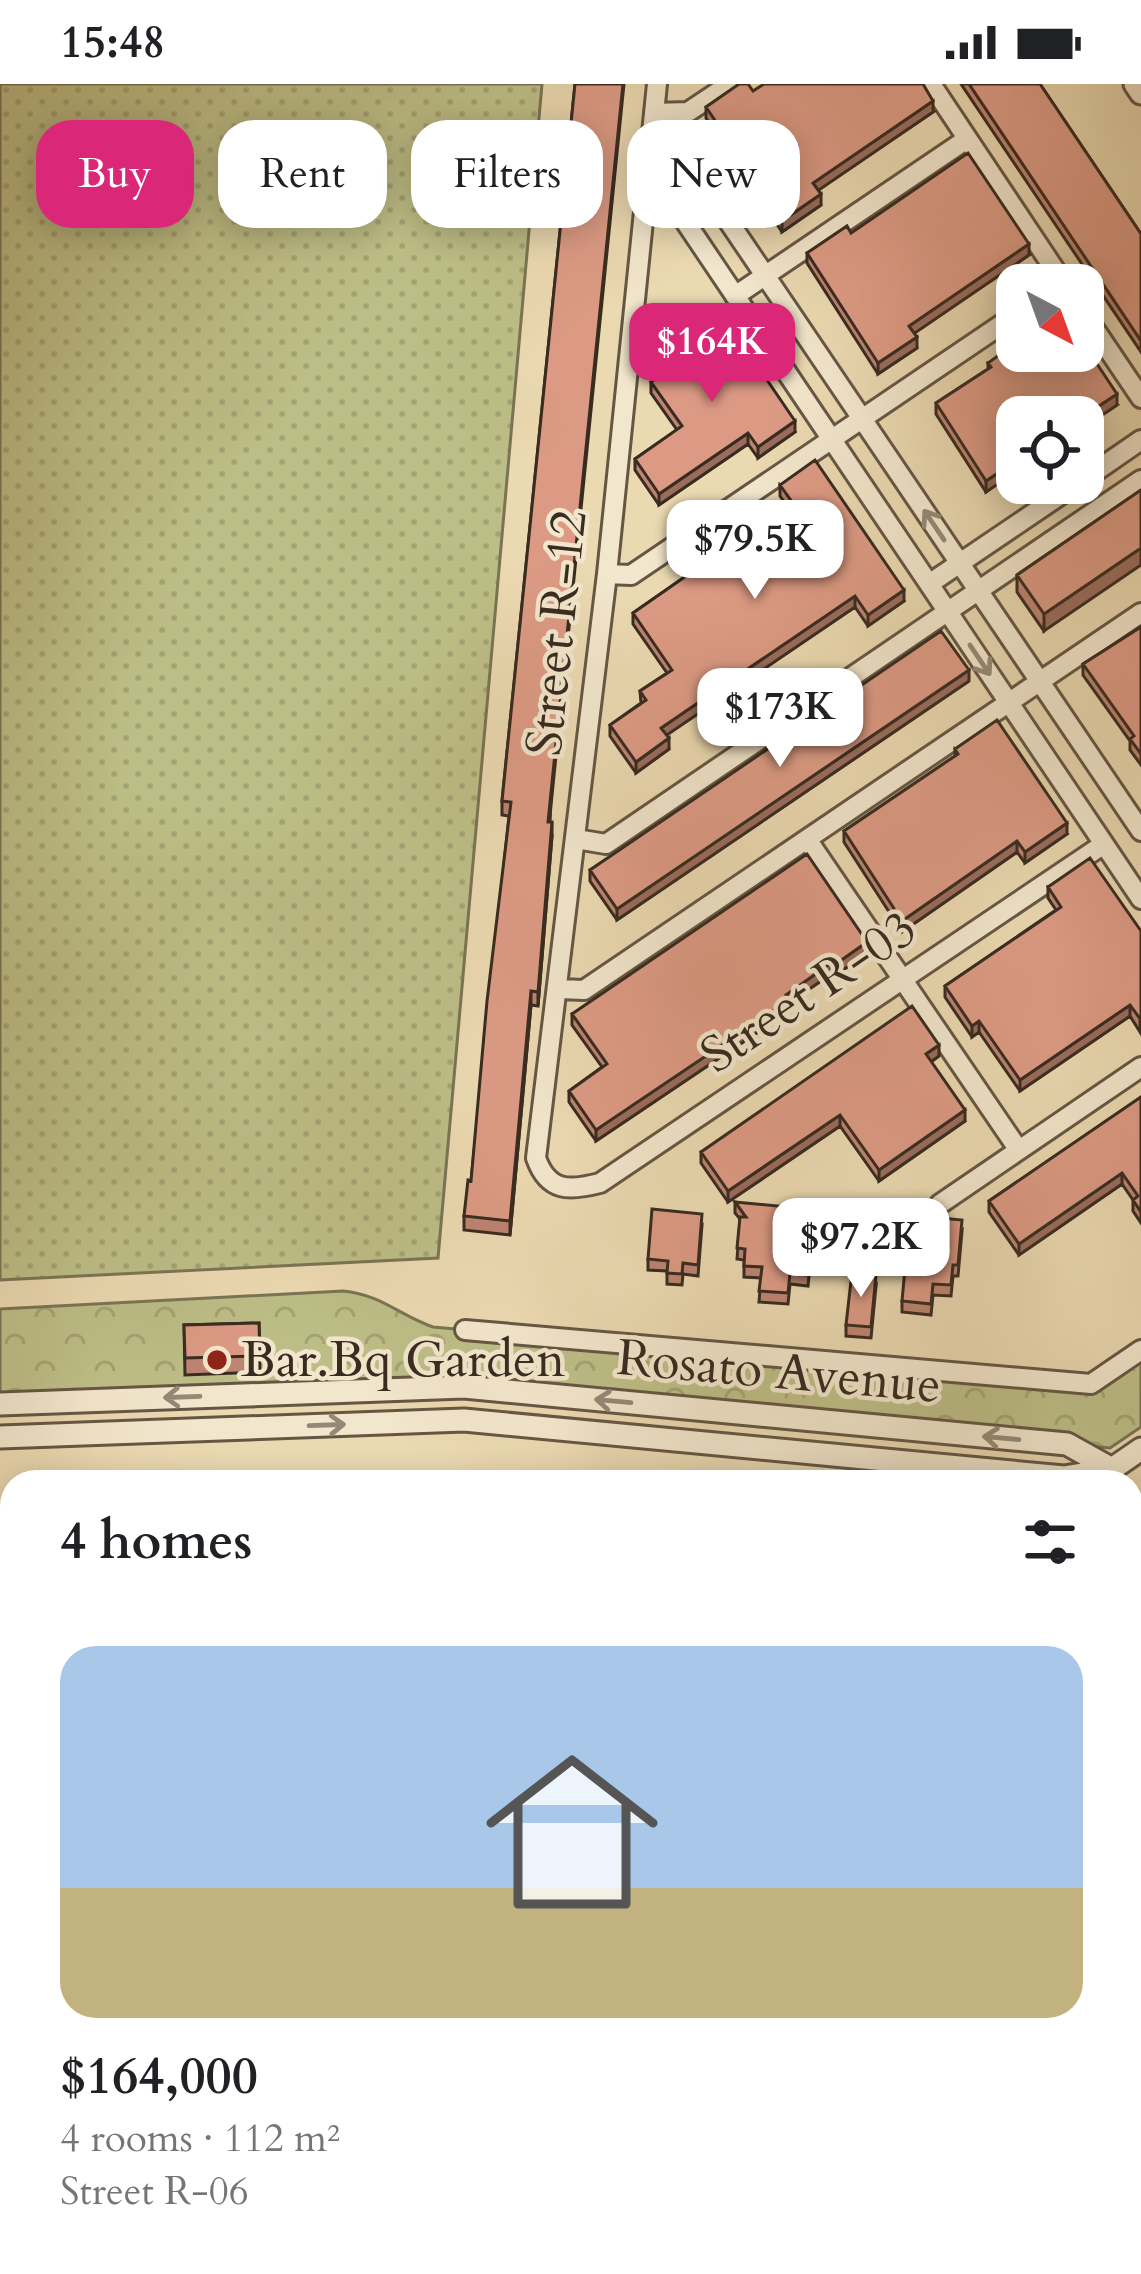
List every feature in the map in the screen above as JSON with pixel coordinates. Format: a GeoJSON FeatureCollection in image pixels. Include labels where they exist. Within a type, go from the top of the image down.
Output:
{"type":"FeatureCollection","features":[{"type":"Feature","properties":{"kind":"street","name":"Street R-12"},"geometry":{"type":"LineString","coordinates":[[653,120],[657,84]]}},
{"type":"Feature","properties":{"kind":"street"},"geometry":{"type":"LineString","coordinates":[[654,113],[688,112],[730,84]]}},
{"type":"Feature","properties":{"kind":"street"},"geometry":{"type":"LineString","coordinates":[[931,84],[1049,264]]}},
{"type":"Feature","properties":{"kind":"street"},"geometry":{"type":"LineString","coordinates":[[1135,84],[1141,94]]}},
{"type":"Feature","properties":{"kind":"street"},"geometry":{"type":"LineString","coordinates":[[736,296],[967,139]]}},
{"type":"Feature","properties":{"kind":"street","name":"Street R-12"},"geometry":{"type":"LineString","coordinates":[[553,1186],[536,1158],[607,574],[642,228]]}},
{"type":"Feature","properties":{"kind":"street"},"geometry":{"type":"LineString","coordinates":[[690,228],[1141,899]]}},
{"type":"Feature","properties":{"kind":"street"},"geometry":{"type":"LineString","coordinates":[[733,228],[1139,825]]}},
{"type":"Feature","properties":{"kind":"street"},"geometry":{"type":"LineString","coordinates":[[607,574],[631,575],[996,328]]}},
{"type":"Feature","properties":{"kind":"street"},"geometry":{"type":"LineString","coordinates":[[1104,343],[1141,398]]}},
{"type":"Feature","properties":{"kind":"street"},"geometry":{"type":"LineString","coordinates":[[1104,465],[1141,440]]}},
{"type":"Feature","properties":{"kind":"street"},"geometry":{"type":"LineString","coordinates":[[576,839],[605,844],[1141,479]]}},
{"type":"Feature","properties":{"kind":"street"},"geometry":{"type":"LineString","coordinates":[[929,584],[1047,504]]}},
{"type":"Feature","properties":{"kind":"street"},"geometry":{"type":"LineString","coordinates":[[559,989],[584,990],[1141,614]]}},
{"type":"Feature","properties":{"kind":"street"},"geometry":{"type":"LineString","coordinates":[[807,839],[1018,1149]]}},
{"type":"Feature","properties":{"kind":"street","name":"Street R-03"},"geometry":{"type":"LineString","coordinates":[[553,1186],[574,1190],[600,1183],[1105,844]]}},
{"type":"Feature","properties":{"kind":"street"},"geometry":{"type":"LineString","coordinates":[[940,1204],[1141,1067]]}},
{"type":"Feature","properties":{"kind":"street"},"geometry":{"type":"LineString","coordinates":[[465,1330],[1091,1384],[1141,1350]]}},
{"type":"Feature","properties":{"kind":"street","name":"Rosato Avenue"},"geometry":{"type":"LineString","coordinates":[[0,1404],[464,1387],[1067,1444],[1106,1470]]}},
{"type":"Feature","properties":{"kind":"street","name":"Rosato Avenue"},"geometry":{"type":"LineString","coordinates":[[0,1436],[464,1420],[990,1470]]}},
{"type":"Feature","properties":{"kind":"street","name":"Rosato Avenue"},"geometry":{"type":"LineString","coordinates":[[1119,1470],[1141,1449]]}},
{"type":"Feature","properties":{"kind":"green space"},"geometry":{"type":"Polygon","coordinates":[[[0,84],[542,84],[539,120],[411,120],[411,228],[529,228],[438,1258],[0,1280],[0,84]]]}},
{"type":"Feature","properties":{"kind":"green space"},"geometry":{"type":"Polygon","coordinates":[[[343,1291],[379,1301],[433,1327],[1090,1384],[1141,1350],[1141,1427],[1110,1448],[464,1387],[0,1404],[0,1309],[343,1291]]]}},
{"type":"Feature","properties":{"kind":"building"},"geometry":{"type":"Polygon","coordinates":[[[575,84],[623,84],[548,822],[552,822],[538,992],[531,991],[510,1221],[464,1216],[511,802],[502,801],[560,228],[603,228],[603,120],[571,120],[575,84]]]}},
{"type":"Feature","properties":{"kind":"building"},"geometry":{"type":"Polygon","coordinates":[[[739,84],[748,84],[753,91],[764,84],[923,84],[933,101],[813,183],[821,194],[800,209],[800,120],[715,120],[706,107],[739,84]]]}},
{"type":"Feature","properties":{"kind":"building"},"geometry":{"type":"Polygon","coordinates":[[[969,84],[1040,84],[1141,234],[1141,341],[1104,286],[1104,264],[1089,264],[969,84]]]}},
{"type":"Feature","properties":{"kind":"building"},"geometry":{"type":"Polygon","coordinates":[[[968,153],[1029,244],[909,326],[917,337],[878,363],[807,253],[847,226],[851,233],[968,153]]]}},
{"type":"Feature","properties":{"kind":"building"},"geometry":{"type":"Polygon","coordinates":[[[722,314],[795,421],[758,447],[748,433],[659,494],[635,459],[682,426],[651,382],[693,352],[685,339],[722,314]]]}},
{"type":"Feature","properties":{"kind":"building"},"geometry":{"type":"Polygon","coordinates":[[[996,357],[996,372],[1102,372],[1117,394],[1104,403],[1104,396],[996,396],[996,474],[986,481],[936,403],[991,367],[988,363],[996,357]]]}},
{"type":"Feature","properties":{"kind":"building"},"geometry":{"type":"Polygon","coordinates":[[[815,460],[904,590],[868,615],[855,596],[661,728],[669,738],[636,762],[610,725],[646,700],[640,691],[672,670],[633,613],[792,502],[780,485],[815,460]]]}},
{"type":"Feature","properties":{"kind":"building"},"geometry":{"type":"Polygon","coordinates":[[[1141,490],[1141,548],[1044,614],[1017,575],[1141,490]]]}},
{"type":"Feature","properties":{"kind":"building"},"geometry":{"type":"Polygon","coordinates":[[[1141,627],[1141,754],[1130,739],[1134,736],[1083,664],[1141,627]]]}},
{"type":"Feature","properties":{"kind":"building"},"geometry":{"type":"Polygon","coordinates":[[[941,631],[969,670],[617,909],[590,870],[941,631]]]}},
{"type":"Feature","properties":{"kind":"building"},"geometry":{"type":"Polygon","coordinates":[[[997,720],[1067,823],[1025,852],[1017,841],[902,921],[844,831],[958,754],[955,749],[997,720]]]}},
{"type":"Feature","properties":{"kind":"building"},"geometry":{"type":"Polygon","coordinates":[[[807,854],[867,942],[596,1130],[569,1091],[607,1064],[572,1014],[807,854]]]}},
{"type":"Feature","properties":{"kind":"building"},"geometry":{"type":"Polygon","coordinates":[[[1090,858],[1141,931],[1141,1020],[1130,1005],[1020,1080],[979,1021],[972,1026],[945,986],[1061,907],[1048,887],[1090,858]]]}},
{"type":"Feature","properties":{"kind":"building"},"geometry":{"type":"Polygon","coordinates":[[[912,1006],[939,1045],[926,1054],[965,1110],[879,1170],[840,1115],[728,1191],[701,1152],[912,1006]]]}},
{"type":"Feature","properties":{"kind":"building"},"geometry":{"type":"Polygon","coordinates":[[[1141,1097],[1141,1212],[1133,1200],[1138,1196],[1122,1173],[1019,1244],[989,1201],[1141,1097]]]}},
{"type":"Feature","properties":{"kind":"building"},"geometry":{"type":"Polygon","coordinates":[[[735,1202],[819,1210],[808,1275],[790,1273],[788,1293],[759,1291],[762,1267],[744,1266],[745,1249],[737,1248],[740,1217],[746,1217],[735,1202]]]}},
{"type":"Feature","properties":{"kind":"building"},"geometry":{"type":"Polygon","coordinates":[[[652,1209],[702,1214],[698,1265],[683,1263],[682,1274],[667,1273],[668,1261],[648,1259],[652,1209]]]}},
{"type":"Feature","properties":{"kind":"building"},"geometry":{"type":"Polygon","coordinates":[[[910,1215],[962,1220],[951,1285],[933,1284],[931,1304],[902,1301],[910,1215]]]}},
{"type":"Feature","properties":{"kind":"building"},"geometry":{"type":"Polygon","coordinates":[[[852,1272],[876,1275],[871,1327],[846,1325],[852,1272]]]}},
{"type":"Feature","properties":{"kind":"building"},"geometry":{"type":"Polygon","coordinates":[[[259,1323],[260,1356],[185,1358],[184,1325],[259,1323]]]}},
{"type":"Feature","properties":{"kind":"place","name":"Bar.Bq Garden"},"geometry":{"type":"Point","coordinates":[217,1360]}}]}
